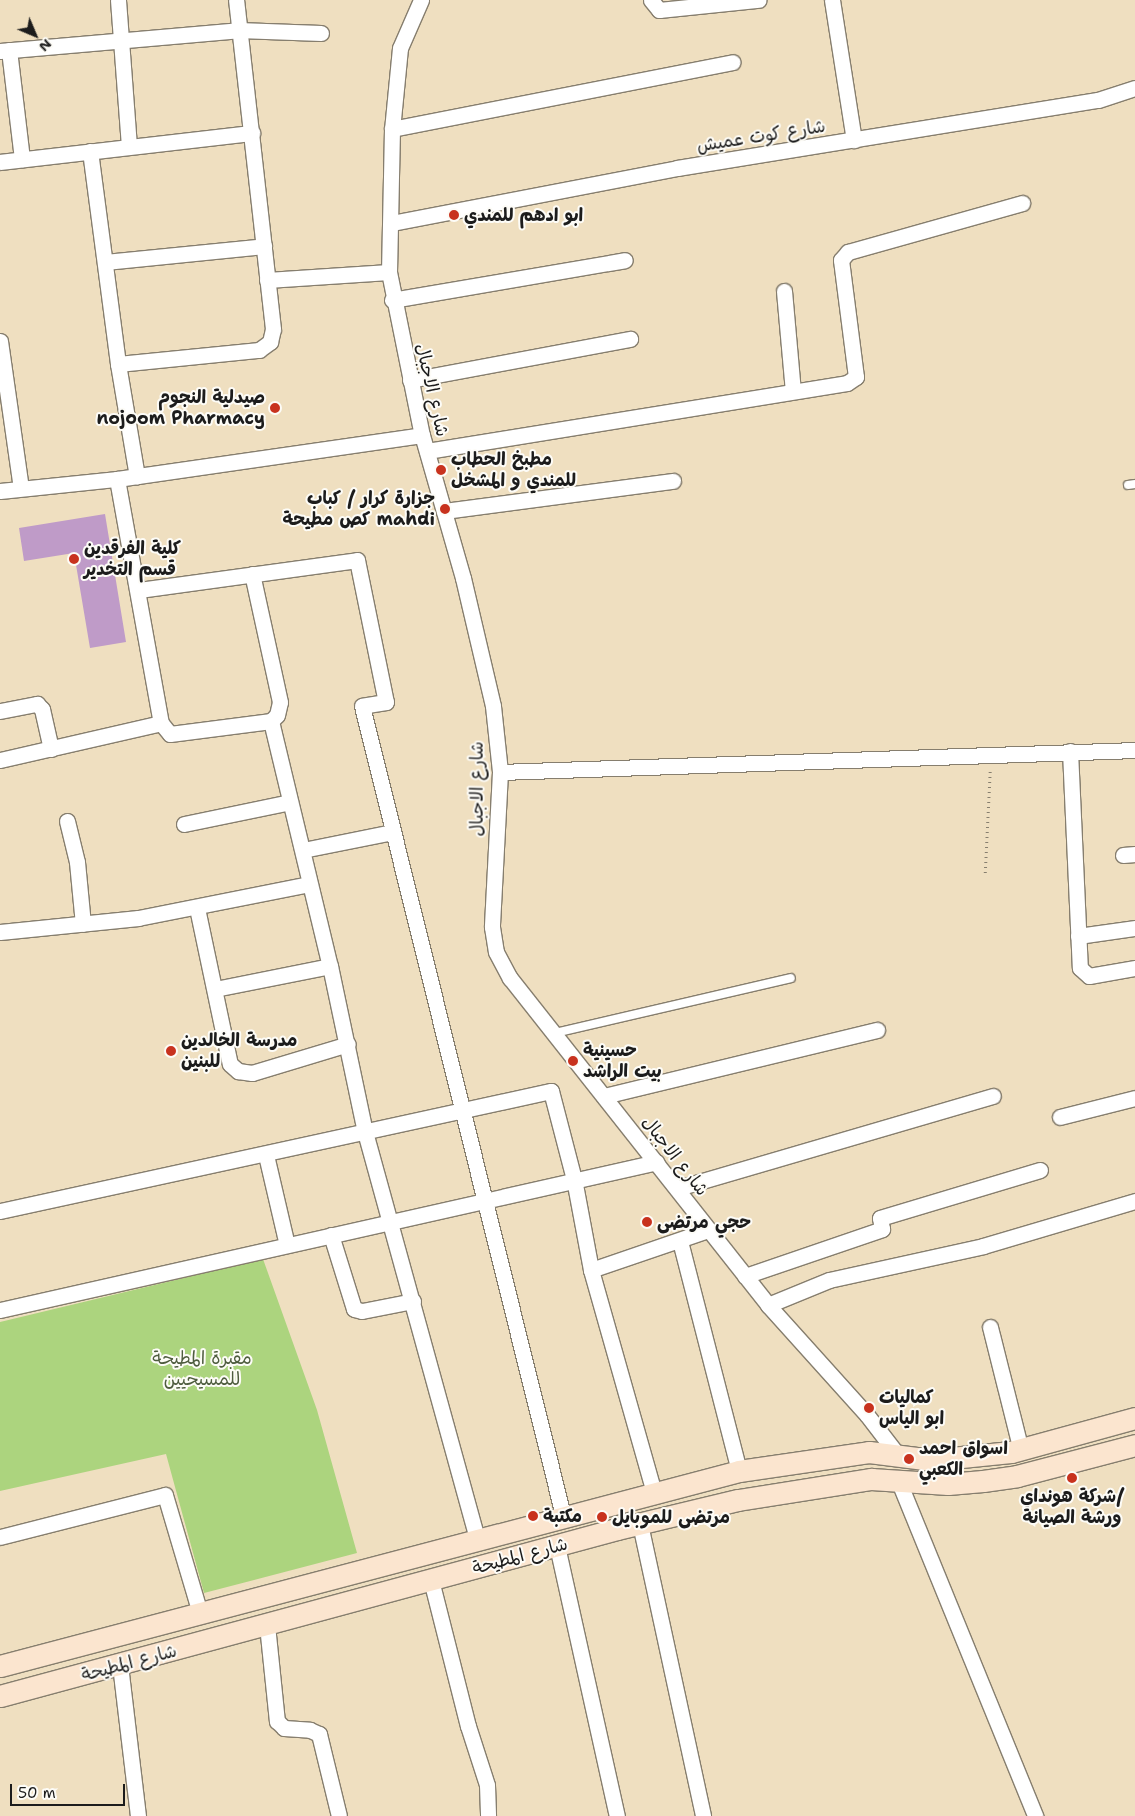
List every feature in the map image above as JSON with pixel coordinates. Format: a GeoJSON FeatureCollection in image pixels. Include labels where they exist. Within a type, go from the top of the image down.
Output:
{"type":"FeatureCollection","features":[{"type":"Feature","properties":{"kind":"street"},"geometry":{"type":"LineString","coordinates":[[118,0],[129,147]]}},
{"type":"Feature","properties":{"kind":"street"},"geometry":{"type":"LineString","coordinates":[[118,364],[259,350],[270,342],[273,329],[236,0]]}},
{"type":"Feature","properties":{"kind":"street","name":"شارع الاجبال"},"geometry":{"type":"LineString","coordinates":[[421,0],[400,48],[392,129],[392,223],[389,272],[392,300],[422,434],[444,511],[493,706],[500,772],[492,927],[496,952],[510,978],[678,1188],[708,1230],[768,1305],[867,1415],[896,1454]]}},
{"type":"Feature","properties":{"kind":"street"},"geometry":{"type":"LineString","coordinates":[[650,0],[659,10],[758,0]]}},
{"type":"Feature","properties":{"kind":"street"},"geometry":{"type":"LineString","coordinates":[[832,0],[854,140]]}},
{"type":"Feature","properties":{"kind":"street"},"geometry":{"type":"LineString","coordinates":[[22,159],[5,50],[238,30],[321,33]]}},
{"type":"Feature","properties":{"kind":"street"},"geometry":{"type":"LineString","coordinates":[[392,129],[732,62]]}},
{"type":"Feature","properties":{"kind":"street","name":"شارع كوت عميش"},"geometry":{"type":"LineString","coordinates":[[392,223],[678,168],[1098,100],[1135,88]]}},
{"type":"Feature","properties":{"kind":"street"},"geometry":{"type":"LineString","coordinates":[[0,162],[252,133]]}},
{"type":"Feature","properties":{"kind":"street"},"geometry":{"type":"LineString","coordinates":[[90,152],[118,364],[137,476]]}},
{"type":"Feature","properties":{"kind":"street"},"geometry":{"type":"LineString","coordinates":[[427,450],[848,382],[856,377],[841,260],[848,252],[1022,203]]}},
{"type":"Feature","properties":{"kind":"street"},"geometry":{"type":"LineString","coordinates":[[105,262],[264,246]]}},
{"type":"Feature","properties":{"kind":"street"},"geometry":{"type":"LineString","coordinates":[[392,300],[625,260]]}},
{"type":"Feature","properties":{"kind":"street"},"geometry":{"type":"LineString","coordinates":[[268,280],[389,272]]}},
{"type":"Feature","properties":{"kind":"street"},"geometry":{"type":"LineString","coordinates":[[784,291],[793,391]]}},
{"type":"Feature","properties":{"kind":"street"},"geometry":{"type":"LineString","coordinates":[[410,380],[630,339]]}},
{"type":"Feature","properties":{"kind":"street"},"geometry":{"type":"LineString","coordinates":[[0,341],[21,488]]}},
{"type":"Feature","properties":{"kind":"street"},"geometry":{"type":"LineString","coordinates":[[0,491],[117,479],[422,434]]}},
{"type":"Feature","properties":{"kind":"street"},"geometry":{"type":"LineString","coordinates":[[117,479],[139,590],[161,723],[170,734],[272,721]]}},
{"type":"Feature","properties":{"kind":"street"},"geometry":{"type":"LineString","coordinates":[[444,511],[673,482]]}},
{"type":"Feature","properties":{"kind":"street"},"geometry":{"type":"LineString","coordinates":[[139,590],[357,560],[386,702],[362,706],[482,1202],[563,1515]]}},
{"type":"Feature","properties":{"kind":"street"},"geometry":{"type":"LineString","coordinates":[[252,574],[280,702],[272,721],[348,1044],[365,1132],[477,1538]]}},
{"type":"Feature","properties":{"kind":"street"},"geometry":{"type":"LineString","coordinates":[[0,711],[37,704],[42,709],[51,749]]}},
{"type":"Feature","properties":{"kind":"street"},"geometry":{"type":"LineString","coordinates":[[0,760],[161,723]]}},
{"type":"Feature","properties":{"kind":"street"},"geometry":{"type":"LineString","coordinates":[[500,772],[1135,750]]}},
{"type":"Feature","properties":{"kind":"street"},"geometry":{"type":"LineString","coordinates":[[1070,751],[1078,936],[1083,974],[1089,976],[1135,968]]}},
{"type":"Feature","properties":{"kind":"street"},"geometry":{"type":"LineString","coordinates":[[184,824],[290,802]]}},
{"type":"Feature","properties":{"kind":"street"},"geometry":{"type":"LineString","coordinates":[[67,821],[77,862],[83,924]]}},
{"type":"Feature","properties":{"kind":"street"},"geometry":{"type":"LineString","coordinates":[[303,850],[393,832]]}},
{"type":"Feature","properties":{"kind":"street"},"geometry":{"type":"LineString","coordinates":[[0,932],[83,924],[197,908],[309,884]]}},
{"type":"Feature","properties":{"kind":"street"},"geometry":{"type":"LineString","coordinates":[[197,908],[230,1064],[238,1071],[252,1073],[348,1044]]}},
{"type":"Feature","properties":{"kind":"street"},"geometry":{"type":"LineString","coordinates":[[1078,936],[1135,928]]}},
{"type":"Feature","properties":{"kind":"street"},"geometry":{"type":"LineString","coordinates":[[214,989],[330,966]]}},
{"type":"Feature","properties":{"kind":"street"},"geometry":{"type":"LineString","coordinates":[[604,1096],[877,1030]]}},
{"type":"Feature","properties":{"kind":"street"},"geometry":{"type":"LineString","coordinates":[[0,1211],[266,1155],[551,1091],[574,1179],[591,1270],[654,1492]]}},
{"type":"Feature","properties":{"kind":"street"},"geometry":{"type":"LineString","coordinates":[[678,1188],[993,1096]]}},
{"type":"Feature","properties":{"kind":"street"},"geometry":{"type":"LineString","coordinates":[[1060,1117],[1135,1098]]}},
{"type":"Feature","properties":{"kind":"street"},"geometry":{"type":"LineString","coordinates":[[266,1155],[287,1245]]}},
{"type":"Feature","properties":{"kind":"street"},"geometry":{"type":"LineString","coordinates":[[0,1310],[482,1202],[574,1179],[657,1162]]}},
{"type":"Feature","properties":{"kind":"street"},"geometry":{"type":"LineString","coordinates":[[745,1276],[882,1230],[880,1218],[1040,1170]]}},
{"type":"Feature","properties":{"kind":"street"},"geometry":{"type":"LineString","coordinates":[[768,1305],[830,1280],[983,1246],[1135,1201]]}},
{"type":"Feature","properties":{"kind":"street"},"geometry":{"type":"LineString","coordinates":[[591,1270],[708,1230]]}},
{"type":"Feature","properties":{"kind":"street"},"geometry":{"type":"LineString","coordinates":[[331,1235],[354,1309],[362,1311],[413,1301]]}},
{"type":"Feature","properties":{"kind":"street"},"geometry":{"type":"LineString","coordinates":[[680,1241],[739,1471]]}},
{"type":"Feature","properties":{"kind":"street"},"geometry":{"type":"LineString","coordinates":[[990,1327],[1021,1450]]}},
{"type":"Feature","properties":{"kind":"street"},"geometry":{"type":"LineString","coordinates":[[1127,1421],[1130,1447]]}},
{"type":"Feature","properties":{"kind":"street","name":"شارع المطيحة"},"geometry":{"type":"LineString","coordinates":[[0,1666],[563,1515],[739,1471],[869,1452],[932,1460],[1021,1450],[1127,1421]]}},
{"type":"Feature","properties":{"kind":"street","name":"شارع المطيحة"},"geometry":{"type":"LineString","coordinates":[[0,1696],[618,1529],[738,1500],[871,1479],[948,1484],[991,1480],[1130,1447]]}},
{"type":"Feature","properties":{"kind":"street"},"geometry":{"type":"LineString","coordinates":[[899,1482],[1035,1816]]}},
{"type":"Feature","properties":{"kind":"street"},"geometry":{"type":"LineString","coordinates":[[0,1537],[165,1494],[200,1613]]}},
{"type":"Feature","properties":{"kind":"street"},"geometry":{"type":"LineString","coordinates":[[611,1503],[618,1529]]}},
{"type":"Feature","properties":{"kind":"street"},"geometry":{"type":"LineString","coordinates":[[640,1524],[703,1816]]}},
{"type":"Feature","properties":{"kind":"street"},"geometry":{"type":"LineString","coordinates":[[556,1546],[617,1816]]}},
{"type":"Feature","properties":{"kind":"street"},"geometry":{"type":"LineString","coordinates":[[431,1580],[487,1785],[488,1816]]}},
{"type":"Feature","properties":{"kind":"street"},"geometry":{"type":"LineString","coordinates":[[267,1625],[277,1721],[284,1728],[310,1730],[319,1734],[340,1816]]}},
{"type":"Feature","properties":{"kind":"street"},"geometry":{"type":"LineString","coordinates":[[120,1665],[138,1816]]}},
{"type":"Feature","properties":{"kind":"lane"},"geometry":{"type":"LineString","coordinates":[[554,1034],[791,978]]}},
{"type":"Feature","properties":{"kind":"path"},"geometry":{"type":"LineString","coordinates":[[984,873],[990,756]]}},
{"type":"Feature","properties":{"kind":"green space","name":"مقبرة المطيحة للمسيحيين"},"geometry":{"type":"Polygon","coordinates":[[[263,1259],[317,1410],[357,1553],[204,1593],[166,1454],[0,1491],[0,1322],[263,1259]]]}},
{"type":"Feature","properties":{"kind":"building"},"geometry":{"type":"Polygon","coordinates":[[[105,514],[126,642],[90,648],[74,553],[24,561],[19,528],[105,514]]]}},
{"type":"Feature","properties":{"kind":"place","name":"ابو ادهم للمندي"},"geometry":{"type":"Point","coordinates":[454,215]}},
{"type":"Feature","properties":{"kind":"place","name":"صيدلية النجوم nojoom Pharmacy"},"geometry":{"type":"Point","coordinates":[275,408]}},
{"type":"Feature","properties":{"kind":"place","name":"مطبخ الحطاب للمندي و المشخل"},"geometry":{"type":"Point","coordinates":[441,470]}},
{"type":"Feature","properties":{"kind":"place","name":"جزارة كرار / كباب كص مطيحة mahdi"},"geometry":{"type":"Point","coordinates":[445,509]}},
{"type":"Feature","properties":{"kind":"place","name":"كلية الفرقدين قسم التخدير"},"geometry":{"type":"Point","coordinates":[74,559]}},
{"type":"Feature","properties":{"kind":"place","name":"مدرسة الخالدين للبنين"},"geometry":{"type":"Point","coordinates":[171,1051]}},
{"type":"Feature","properties":{"kind":"place","name":"حسينية بيت الراشد"},"geometry":{"type":"Point","coordinates":[573,1061]}},
{"type":"Feature","properties":{"kind":"place","name":"حجي مرتضى"},"geometry":{"type":"Point","coordinates":[647,1222]}},
{"type":"Feature","properties":{"kind":"place","name":"كماليات ابو الياس"},"geometry":{"type":"Point","coordinates":[869,1408]}},
{"type":"Feature","properties":{"kind":"place","name":"اسواق احمد الكعبي"},"geometry":{"type":"Point","coordinates":[909,1459]}},
{"type":"Feature","properties":{"kind":"place","name":"شركة هونداي/ ورشة الصيانة"},"geometry":{"type":"Point","coordinates":[1072,1478]}},
{"type":"Feature","properties":{"kind":"place","name":"مكتبة"},"geometry":{"type":"Point","coordinates":[533,1516]}},
{"type":"Feature","properties":{"kind":"place","name":"مرتضى للموبايل"},"geometry":{"type":"Point","coordinates":[602,1517]}}]}
